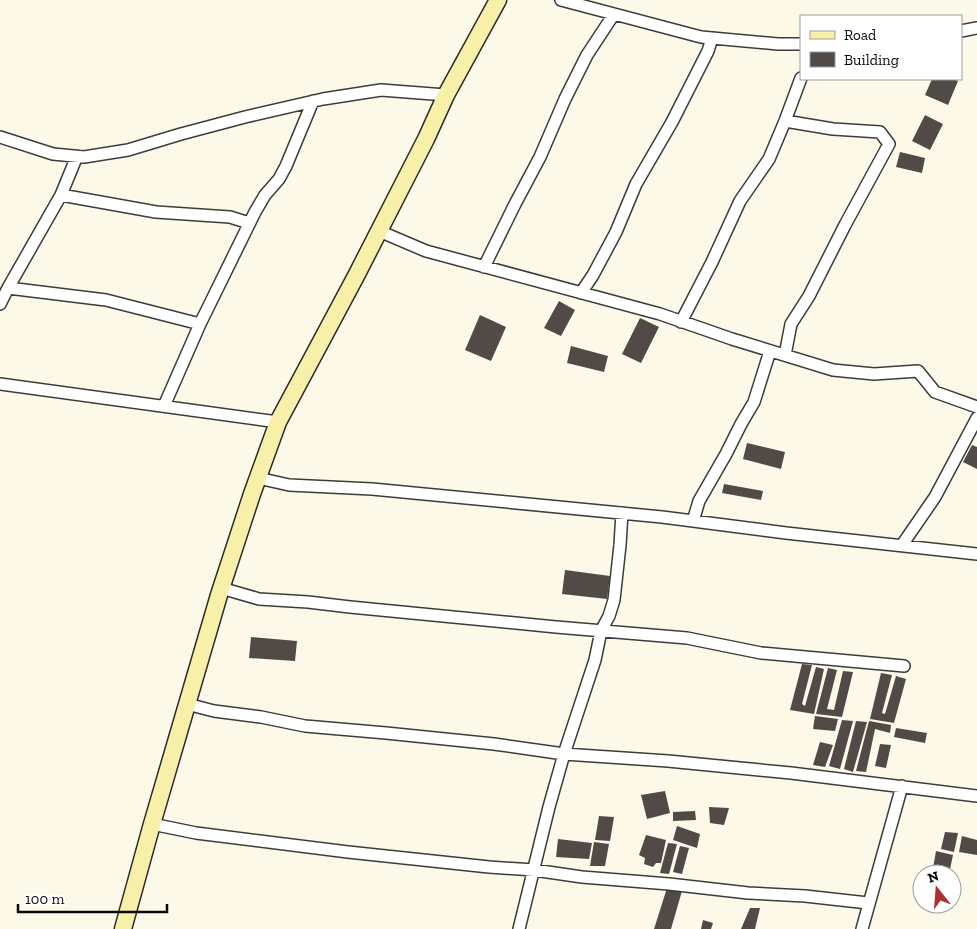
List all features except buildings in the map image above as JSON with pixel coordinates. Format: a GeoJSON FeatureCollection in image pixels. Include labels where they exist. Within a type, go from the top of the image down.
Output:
{"type":"FeatureCollection","features":[{"type":"Feature","properties":{"kind":"street"},"geometry":{"type":"LineString","coordinates":[[123,929],[221,588],[278,422],[379,231],[426,139],[446,95],[498,0]]}},
{"type":"Feature","properties":{"kind":"street"},"geometry":{"type":"LineString","coordinates":[[561,0],[701,37],[778,44],[800,44]]}},
{"type":"Feature","properties":{"kind":"street"},"geometry":{"type":"LineString","coordinates":[[484,267],[540,157],[582,64],[614,14]]}},
{"type":"Feature","properties":{"kind":"street"},"geometry":{"type":"LineString","coordinates":[[962,31],[977,28]]}},
{"type":"Feature","properties":{"kind":"street"},"geometry":{"type":"LineString","coordinates":[[581,294],[616,232],[636,184],[672,122],[708,51],[712,38]]}},
{"type":"Feature","properties":{"kind":"street"},"geometry":{"type":"LineString","coordinates":[[681,322],[708,271],[740,201],[769,159],[800,80]]}},
{"type":"Feature","properties":{"kind":"street"},"geometry":{"type":"LineString","coordinates":[[0,137],[53,154],[84,157],[128,150],[244,117],[313,101],[381,90],[446,95]]}},
{"type":"Feature","properties":{"kind":"street"},"geometry":{"type":"LineString","coordinates":[[164,406],[200,324],[249,222],[265,195],[279,179],[313,101]]}},
{"type":"Feature","properties":{"kind":"street"},"geometry":{"type":"LineString","coordinates":[[784,355],[791,324],[809,296],[889,144],[880,132],[833,129],[785,121]]}},
{"type":"Feature","properties":{"kind":"street"},"geometry":{"type":"LineString","coordinates":[[0,304],[61,195],[76,156]]}},
{"type":"Feature","properties":{"kind":"street"},"geometry":{"type":"LineString","coordinates":[[61,195],[156,212],[230,217],[249,222]]}},
{"type":"Feature","properties":{"kind":"street"},"geometry":{"type":"LineString","coordinates":[[379,231],[426,251],[660,314],[833,370],[874,374],[918,371],[935,392],[977,407]]}},
{"type":"Feature","properties":{"kind":"street"},"geometry":{"type":"LineString","coordinates":[[8,288],[106,300],[200,324]]}},
{"type":"Feature","properties":{"kind":"street"},"geometry":{"type":"LineString","coordinates":[[693,521],[699,501],[754,402],[770,351]]}},
{"type":"Feature","properties":{"kind":"street"},"geometry":{"type":"LineString","coordinates":[[0,384],[278,422]]}},
{"type":"Feature","properties":{"kind":"street"},"geometry":{"type":"LineString","coordinates":[[902,545],[935,497],[977,418]]}},
{"type":"Feature","properties":{"kind":"street"},"geometry":{"type":"LineString","coordinates":[[258,478],[288,485],[372,489],[622,513],[977,554]]}},
{"type":"Feature","properties":{"kind":"street"},"geometry":{"type":"LineString","coordinates":[[519,929],[549,806],[564,754],[595,660],[601,631],[610,616],[614,600],[620,554],[622,513]]}},
{"type":"Feature","properties":{"kind":"street"},"geometry":{"type":"LineString","coordinates":[[221,588],[259,599],[308,602],[556,628],[688,638],[761,653],[904,666]]}},
{"type":"Feature","properties":{"kind":"street"},"geometry":{"type":"LineString","coordinates":[[187,704],[214,711],[262,717],[306,726],[494,744],[564,754],[762,770],[977,796]]}},
{"type":"Feature","properties":{"kind":"street"},"geometry":{"type":"LineString","coordinates":[[862,929],[902,786]]}},
{"type":"Feature","properties":{"kind":"street"},"geometry":{"type":"LineString","coordinates":[[152,824],[196,833],[348,852],[748,893],[868,902]]}}]}
